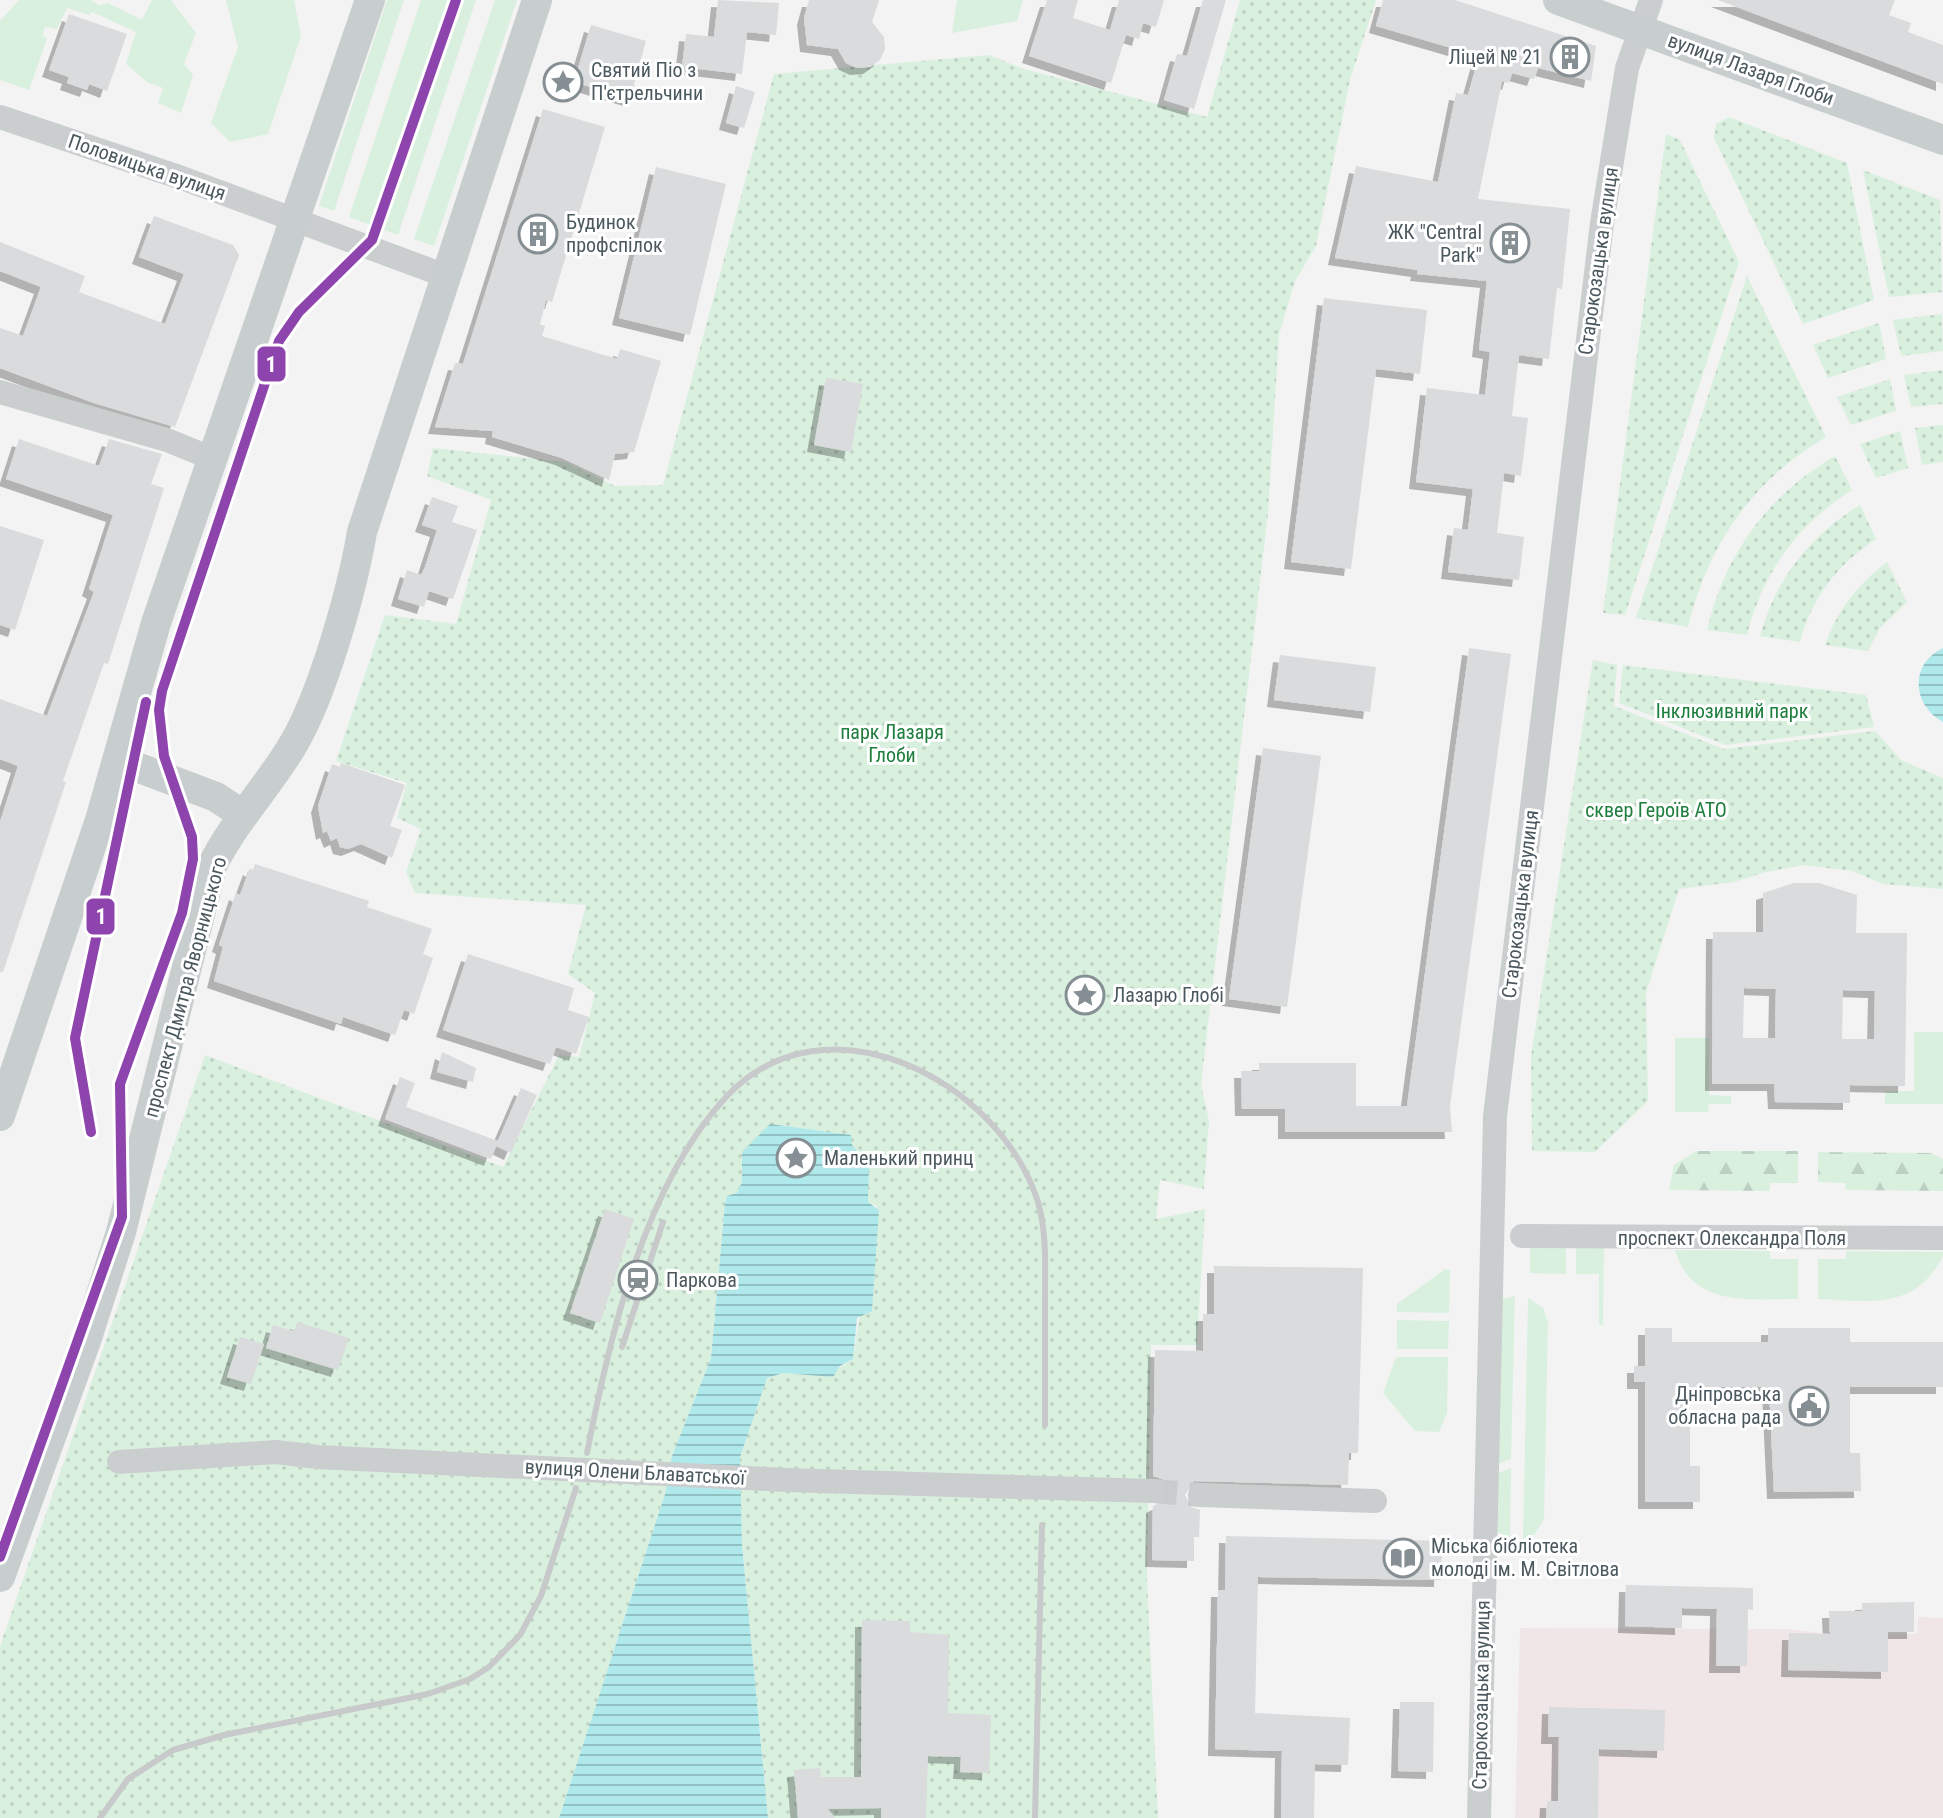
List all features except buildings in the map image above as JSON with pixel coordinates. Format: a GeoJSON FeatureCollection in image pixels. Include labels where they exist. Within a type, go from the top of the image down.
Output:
{"type":"FeatureCollection","features":[{"type":"Feature","properties":{"kind":"main road"},"geometry":{"type":"LineString","coordinates":[[0,1116],[118,760],[134,695],[211,458],[370,0]]}},
{"type":"Feature","properties":{"kind":"main road","name":"проспект Дмитра Яворницького"},"geometry":{"type":"LineString","coordinates":[[0,1577],[87,1338],[121,1232],[212,866],[243,815],[293,745],[311,703],[354,576],[362,532],[537,0]]}},
{"type":"Feature","properties":{"kind":"main road","name":"вулиця Лазаря Глоби"},"geometry":{"type":"LineString","coordinates":[[1558,0],[1646,14],[1943,140]]}},
{"type":"Feature","properties":{"kind":"main road"},"geometry":{"type":"LineString","coordinates":[[118,760],[216,797],[243,815]]}},
{"type":"Feature","properties":{"kind":"street","name":"Старокозацька вулиця"},"geometry":{"type":"LineString","coordinates":[[1479,1818],[1495,1116],[1602,223],[1627,68],[1646,14]]}},
{"type":"Feature","properties":{"kind":"street","name":"Половицька вулиця"},"geometry":{"type":"LineString","coordinates":[[0,117],[295,214]]}},
{"type":"Feature","properties":{"kind":"street"},"geometry":{"type":"LineString","coordinates":[[295,214],[446,276]]}},
{"type":"Feature","properties":{"kind":"street"},"geometry":{"type":"LineString","coordinates":[[0,392],[167,440],[211,458]]}},
{"type":"Feature","properties":{"kind":"street","name":"проспект Олександра Поля"},"geometry":{"type":"LineString","coordinates":[[1522,1236],[1943,1238]]}},
{"type":"Feature","properties":{"kind":"street","name":"вулиця Олени Блаватської"},"geometry":{"type":"LineString","coordinates":[[119,1462],[276,1452],[317,1457],[787,1480],[1153,1491]]}},
{"type":"Feature","properties":{"kind":"street"},"geometry":{"type":"LineString","coordinates":[[1200,1495],[1375,1501]]}},
{"type":"Feature","properties":{"kind":"shaded area"},"geometry":{"type":"Polygon","coordinates":[[[1918,1617],[1943,1618],[1943,1818],[1515,1818],[1520,1628],[1787,1629],[1830,1634],[1917,1634],[1918,1617]]]}},
{"type":"Feature","properties":{"kind":"green space"},"geometry":{"type":"Polygon","coordinates":[[[19,0],[91,0],[99,5],[108,3],[142,20],[152,0],[171,0],[196,33],[184,64],[193,75],[181,113],[158,103],[163,88],[147,82],[126,64],[136,32],[92,12],[89,15],[67,8],[57,29],[45,27],[43,35],[47,39],[29,90],[0,80],[0,21],[19,0]]]}},
{"type":"Feature","properties":{"kind":"green space"},"geometry":{"type":"Polygon","coordinates":[[[226,0],[294,0],[301,36],[268,134],[230,142],[211,123],[238,47],[226,0]]]}},
{"type":"Feature","properties":{"kind":"green space"},"geometry":{"type":"Polygon","coordinates":[[[387,0],[404,0],[334,211],[319,206],[387,0]]]}},
{"type":"Feature","properties":{"kind":"green space"},"geometry":{"type":"Polygon","coordinates":[[[421,0],[476,0],[398,235],[349,217],[421,0]]]}},
{"type":"Feature","properties":{"kind":"green space"},"geometry":{"type":"Polygon","coordinates":[[[495,0],[517,0],[434,246],[414,239],[495,0]]]}},
{"type":"Feature","properties":{"kind":"green space"},"geometry":{"type":"Polygon","coordinates":[[[957,0],[1023,0],[1017,21],[952,33],[957,0]]]}},
{"type":"Feature","properties":{"kind":"green space","name":"парк Лазаря Глоби"},"geometry":{"type":"Polygon","coordinates":[[[1240,0],[1376,0],[1350,80],[1316,246],[1295,281],[1279,335],[1268,513],[1201,1084],[1209,1121],[1204,1189],[1160,1180],[1156,1219],[1205,1209],[1197,1345],[1151,1345],[1147,1579],[1158,1818],[768,1818],[742,1545],[740,1457],[767,1378],[775,1374],[839,1368],[853,1359],[877,1206],[868,1202],[863,1158],[852,1145],[758,1140],[743,1152],[742,1182],[737,1193],[727,1196],[725,1203],[711,1358],[672,1456],[665,1494],[559,1818],[0,1818],[0,1646],[205,1055],[503,1167],[559,1055],[579,1057],[595,993],[568,974],[586,905],[415,893],[406,872],[421,829],[397,818],[407,783],[336,761],[385,615],[456,624],[491,500],[427,476],[433,448],[565,462],[615,486],[663,485],[774,74],[989,55],[1024,69],[1207,117],[1240,0]]]}},
{"type":"Feature","properties":{"kind":"green space"},"geometry":{"type":"Polygon","coordinates":[[[1729,117],[1847,163],[1874,300],[1803,324],[1714,138],[1716,124],[1729,117]]]}},
{"type":"Feature","properties":{"kind":"green space"},"geometry":{"type":"Polygon","coordinates":[[[1666,134],[1680,140],[1739,262],[1625,615],[1603,613],[1666,134]]]}},
{"type":"Feature","properties":{"kind":"green space"},"geometry":{"type":"Polygon","coordinates":[[[1863,170],[1940,200],[1942,292],[1889,297],[1863,170]]]}},
{"type":"Feature","properties":{"kind":"green space"},"geometry":{"type":"Polygon","coordinates":[[[1747,276],[1826,437],[1776,473],[1737,517],[1708,568],[1688,627],[1636,618],[1747,276]]]}},
{"type":"Feature","properties":{"kind":"green space"},"geometry":{"type":"Polygon","coordinates":[[[1942,314],[1943,351],[1901,356],[1893,320],[1942,314]]]}},
{"type":"Feature","properties":{"kind":"green space"},"geometry":{"type":"Polygon","coordinates":[[[1879,323],[1886,359],[1828,378],[1813,345],[1879,323]]]}},
{"type":"Feature","properties":{"kind":"green space"},"geometry":{"type":"Polygon","coordinates":[[[1943,370],[1943,404],[1911,407],[1904,375],[1943,370]]]}},
{"type":"Feature","properties":{"kind":"green space"},"geometry":{"type":"Polygon","coordinates":[[[1890,379],[1896,411],[1851,425],[1837,397],[1890,379]]]}},
{"type":"Feature","properties":{"kind":"green space"},"geometry":{"type":"Polygon","coordinates":[[[1943,425],[1943,462],[1922,465],[1915,428],[1943,425]]]}},
{"type":"Feature","properties":{"kind":"green space"},"geometry":{"type":"Polygon","coordinates":[[[1900,431],[1908,468],[1876,478],[1860,444],[1900,431]]]}},
{"type":"Feature","properties":{"kind":"green space"},"geometry":{"type":"Polygon","coordinates":[[[1835,456],[1852,490],[1815,519],[1785,552],[1762,591],[1747,635],[1707,630],[1725,576],[1753,529],[1789,489],[1835,456]]]}},
{"type":"Feature","properties":{"kind":"green space"},"geometry":{"type":"Polygon","coordinates":[[[1860,505],[1876,539],[1850,559],[1828,583],[1812,610],[1800,642],[1760,636],[1775,596],[1797,561],[1825,531],[1860,505]]]}},
{"type":"Feature","properties":{"kind":"green space"},"geometry":{"type":"Polygon","coordinates":[[[1887,562],[1907,602],[1880,628],[1868,651],[1825,645],[1850,599],[1887,562]]]}},
{"type":"Feature","properties":{"kind":"green space","name":"сквер Героїв АТО"},"geometry":{"type":"Polygon","coordinates":[[[1593,660],[1617,665],[1614,706],[1724,749],[1875,731],[1901,760],[1943,778],[1943,889],[1883,884],[1852,871],[1804,865],[1734,882],[1679,889],[1646,993],[1648,1101],[1595,1152],[1532,1151],[1531,1056],[1593,660]]]}},
{"type":"Feature","properties":{"kind":"green space","name":"Інклюзивний парк"},"geometry":{"type":"Polygon","coordinates":[[[1623,665],[1866,695],[1874,727],[1726,745],[1619,703],[1623,665]]]}},
{"type":"Feature","properties":{"kind":"green space"},"geometry":{"type":"Polygon","coordinates":[[[1914,1032],[1943,1032],[1943,1104],[1885,1104],[1885,1091],[1914,1091],[1914,1032]]]}},
{"type":"Feature","properties":{"kind":"green space"},"geometry":{"type":"Polygon","coordinates":[[[1675,1038],[1709,1038],[1709,1095],[1731,1096],[1731,1104],[1709,1104],[1708,1112],[1675,1112],[1675,1038]]]}},
{"type":"Feature","properties":{"kind":"green space"},"geometry":{"type":"Polygon","coordinates":[[[1696,1151],[1798,1151],[1798,1183],[1770,1183],[1770,1191],[1669,1190],[1674,1165],[1696,1151]]]}},
{"type":"Feature","properties":{"kind":"green space"},"geometry":{"type":"Polygon","coordinates":[[[1818,1152],[1931,1153],[1943,1159],[1943,1191],[1846,1190],[1845,1183],[1818,1182],[1818,1152]]]}},
{"type":"Feature","properties":{"kind":"green space"},"geometry":{"type":"Polygon","coordinates":[[[1530,1247],[1566,1247],[1566,1274],[1530,1273],[1530,1247]]]}},
{"type":"Feature","properties":{"kind":"green space"},"geometry":{"type":"Polygon","coordinates":[[[1576,1248],[1604,1248],[1603,1325],[1599,1325],[1599,1274],[1576,1274],[1576,1248]]]}},
{"type":"Feature","properties":{"kind":"green space"},"geometry":{"type":"Polygon","coordinates":[[[1675,1250],[1770,1251],[1770,1259],[1798,1259],[1798,1299],[1743,1299],[1709,1291],[1694,1282],[1683,1269],[1675,1250]]]}},
{"type":"Feature","properties":{"kind":"green space"},"geometry":{"type":"Polygon","coordinates":[[[1846,1251],[1943,1252],[1943,1256],[1932,1274],[1905,1294],[1873,1301],[1818,1299],[1818,1259],[1846,1259],[1846,1251]]]}},
{"type":"Feature","properties":{"kind":"green space"},"geometry":{"type":"Polygon","coordinates":[[[1445,1269],[1450,1270],[1449,1313],[1397,1312],[1397,1304],[1445,1269]]]}},
{"type":"Feature","properties":{"kind":"green space"},"geometry":{"type":"Polygon","coordinates":[[[1515,1296],[1511,1459],[1498,1464],[1502,1299],[1515,1296]]]}},
{"type":"Feature","properties":{"kind":"green space"},"geometry":{"type":"Polygon","coordinates":[[[1528,1298],[1543,1308],[1548,1322],[1544,1519],[1535,1534],[1523,1539],[1528,1298]]]}},
{"type":"Feature","properties":{"kind":"green space"},"geometry":{"type":"Polygon","coordinates":[[[1397,1320],[1449,1321],[1448,1349],[1397,1349],[1397,1320]]]}},
{"type":"Feature","properties":{"kind":"green space"},"geometry":{"type":"Polygon","coordinates":[[[1396,1357],[1448,1357],[1447,1413],[1439,1432],[1415,1431],[1383,1393],[1396,1357]]]}},
{"type":"Feature","properties":{"kind":"green space"},"geometry":{"type":"Polygon","coordinates":[[[1511,1468],[1510,1540],[1497,1531],[1498,1473],[1511,1468]]]}},
{"type":"Feature","properties":{"kind":"water"},"geometry":{"type":"Polygon","coordinates":[[[1943,648],[1943,722],[1925,706],[1919,685],[1924,664],[1943,648]]]}},
{"type":"Feature","properties":{"kind":"water"},"geometry":{"type":"Polygon","coordinates":[[[770,1124],[851,1135],[852,1145],[869,1163],[868,1202],[879,1210],[872,1311],[857,1318],[853,1359],[840,1366],[833,1377],[783,1373],[767,1378],[740,1457],[742,1545],[768,1818],[559,1818],[665,1494],[672,1456],[711,1358],[727,1196],[737,1193],[742,1182],[742,1152],[770,1124]]]}},
{"type":"Feature","properties":{"kind":"tunnel"},"geometry":{"type":"LineString","coordinates":[[1153,1491],[1200,1495]]}},
{"type":"Feature","properties":{"kind":"railway"},"geometry":{"type":"LineString","coordinates":[[587,1453],[619,1313],[652,1218],[673,1174],[697,1133],[726,1097],[767,1066],[812,1051],[859,1051],[905,1064],[949,1087],[987,1120],[1018,1158],[1038,1202],[1044,1238],[1045,1425]]}},
{"type":"Feature","properties":{"kind":"railway"},"geometry":{"type":"LineString","coordinates":[[622,1347],[663,1222]]}},
{"type":"Feature","properties":{"kind":"railway"},"geometry":{"type":"LineString","coordinates":[[100,1818],[128,1779],[173,1750],[224,1735],[428,1694],[470,1679],[489,1667],[520,1635],[541,1596],[576,1488]]}},
{"type":"Feature","properties":{"kind":"railway"},"geometry":{"type":"LineString","coordinates":[[1035,1818],[1042,1525]]}},
{"type":"Feature","properties":{"kind":"transit line","name":"1"},"geometry":{"type":"LineString","coordinates":[[0,1557],[122,1217],[120,1084],[182,913],[193,859],[192,837],[164,756],[159,710],[162,691],[279,341],[299,312],[372,240],[456,0]]}},
{"type":"Feature","properties":{"kind":"transit line","name":"1"},"geometry":{"type":"LineString","coordinates":[[91,1132],[75,1038],[146,702]]}},
{"type":"Feature","properties":{"kind":"place","name":"Ліцей № 21"},"geometry":{"type":"Point","coordinates":[1570,57]}},
{"type":"Feature","properties":{"kind":"place","name":"Святий Піо з П'єтрельчини"},"geometry":{"type":"Point","coordinates":[563,82]}},
{"type":"Feature","properties":{"kind":"place","name":"Будинок профспілок"},"geometry":{"type":"Point","coordinates":[538,234]}},
{"type":"Feature","properties":{"kind":"place","name":"ЖК \"Central Park\""},"geometry":{"type":"Point","coordinates":[1510,243]}},
{"type":"Feature","properties":{"kind":"place","name":"Лазарю Глобі"},"geometry":{"type":"Point","coordinates":[1085,995]}},
{"type":"Feature","properties":{"kind":"place","name":"Маленький принц"},"geometry":{"type":"Point","coordinates":[796,1158]}},
{"type":"Feature","properties":{"kind":"place","name":"Паркова"},"geometry":{"type":"Point","coordinates":[638,1280]}},
{"type":"Feature","properties":{"kind":"place","name":"Дніпровська обласна рада"},"geometry":{"type":"Point","coordinates":[1809,1406]}},
{"type":"Feature","properties":{"kind":"place","name":"Міська бібліотека молоді ім. М. Світлова"},"geometry":{"type":"Point","coordinates":[1403,1558]}}]}
